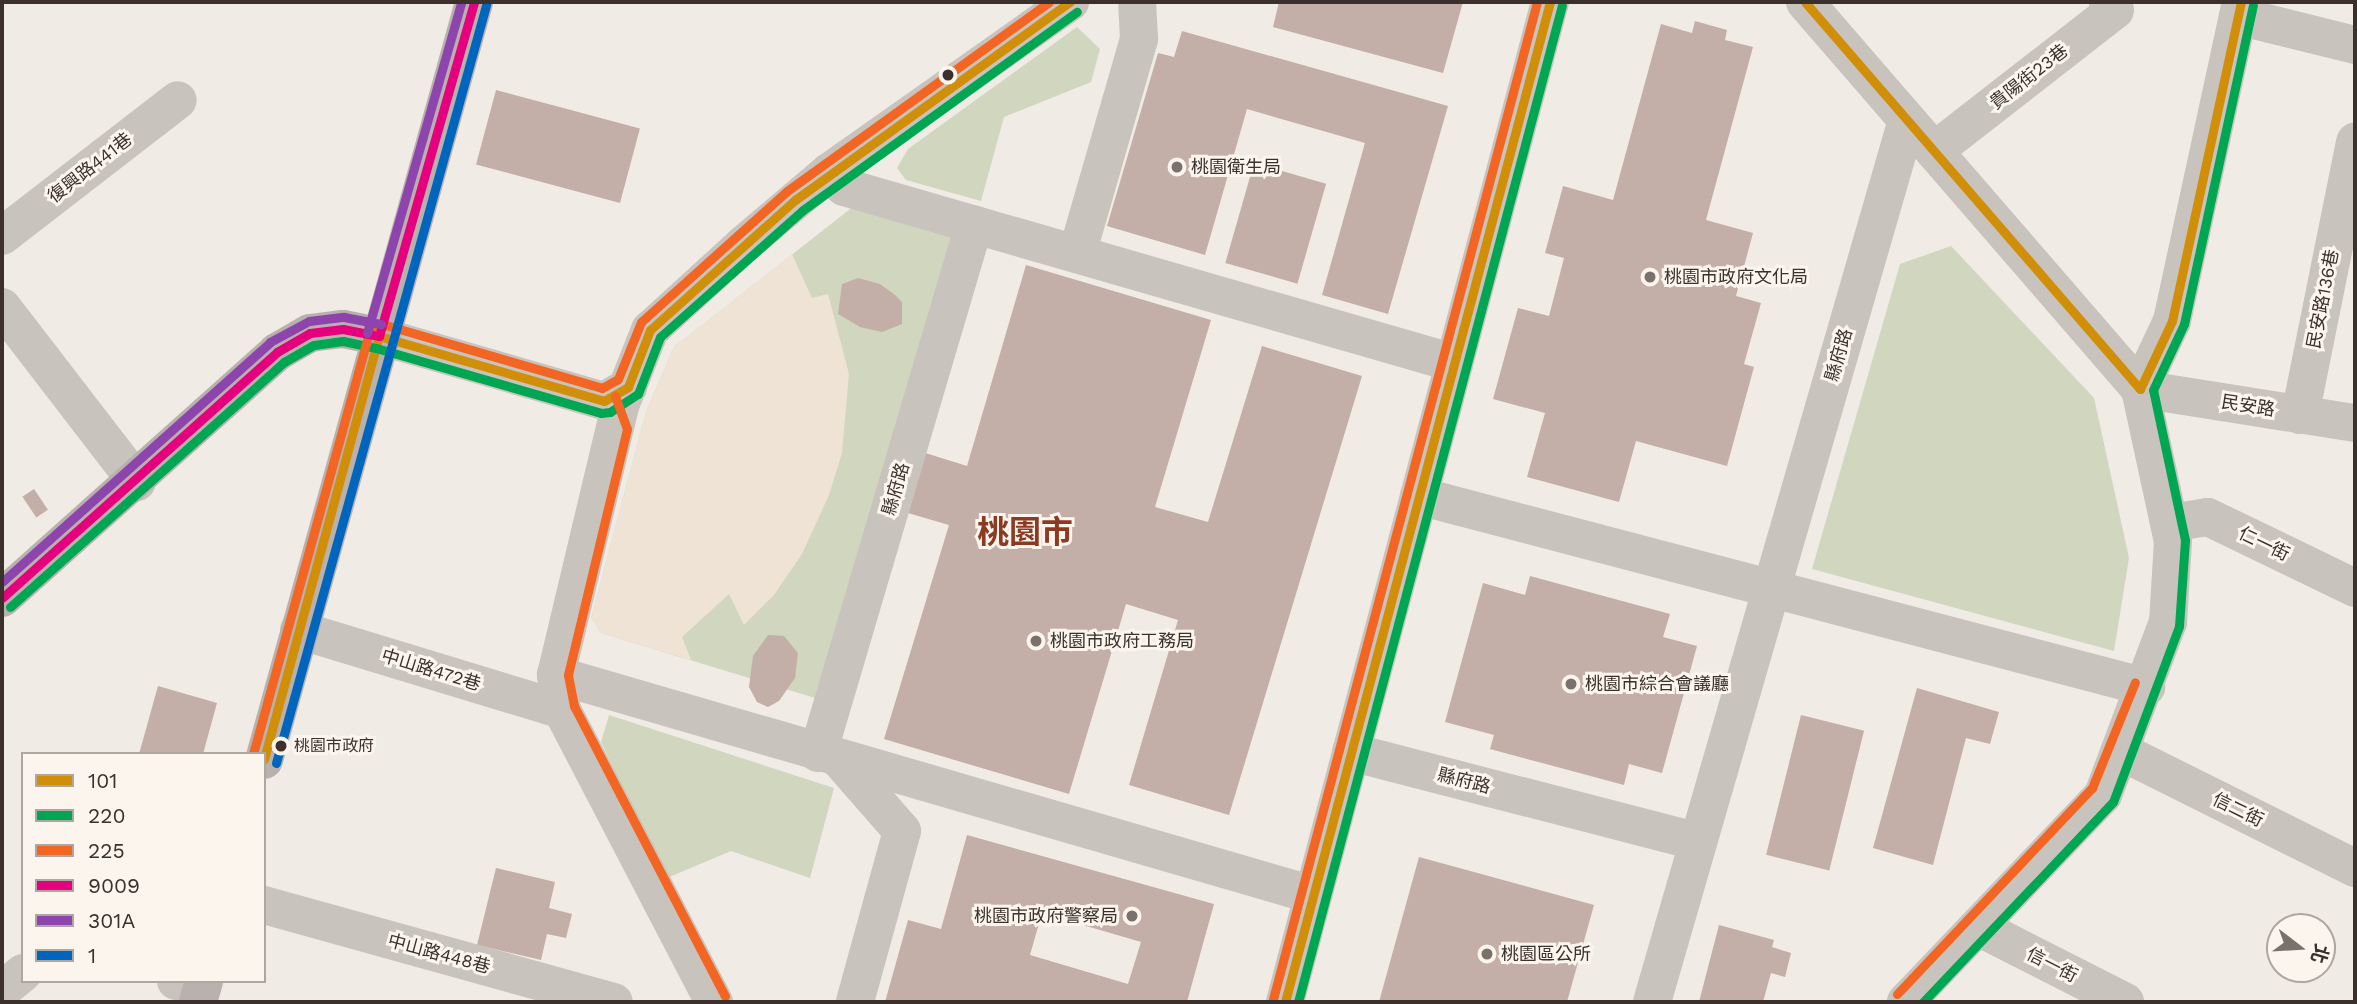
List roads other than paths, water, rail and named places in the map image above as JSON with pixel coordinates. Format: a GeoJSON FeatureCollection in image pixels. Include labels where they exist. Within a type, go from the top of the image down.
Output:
{"type":"FeatureCollection","features":[{"type":"Feature","properties":{"kind":"main road"},"geometry":{"type":"LineString","coordinates":[[266,753],[379,336],[474,2]]}},
{"type":"Feature","properties":{"kind":"main road"},"geometry":{"type":"LineString","coordinates":[[2,598],[137,482],[277,352],[310,333],[343,329],[379,336]]}},
{"type":"Feature","properties":{"kind":"street"},"geometry":{"type":"LineString","coordinates":[[715,1002],[559,692],[615,405],[650,330],[829,172],[1070,2]]}},
{"type":"Feature","properties":{"kind":"street"},"geometry":{"type":"LineString","coordinates":[[1077,254],[1139,39],[1137,2]]}},
{"type":"Feature","properties":{"kind":"street"},"geometry":{"type":"LineString","coordinates":[[1285,1002],[1550,2]]}},
{"type":"Feature","properties":{"kind":"street"},"geometry":{"type":"LineString","coordinates":[[1805,2],[2140,389],[2169,523],[2168,622],[2104,795],[1980,928],[1906,1002]]}},
{"type":"Feature","properties":{"kind":"street","name":"貴陽街23巷"},"geometry":{"type":"LineString","coordinates":[[1934,151],[2115,10],[2108,2]]}},
{"type":"Feature","properties":{"kind":"street"},"geometry":{"type":"LineString","coordinates":[[2140,389],[2172,321],[2240,9],[2355,45]]}},
{"type":"Feature","properties":{"kind":"street","name":"復興路441巷"},"geometry":{"type":"LineString","coordinates":[[2,236],[178,100]]}},
{"type":"Feature","properties":{"kind":"street","name":"縣府路"},"geometry":{"type":"LineString","coordinates":[[1652,1002],[1907,120]]}},
{"type":"Feature","properties":{"kind":"street","name":"民安路136巷"},"geometry":{"type":"LineString","coordinates":[[2300,415],[2355,141]]}},
{"type":"Feature","properties":{"kind":"street"},"geometry":{"type":"LineString","coordinates":[[829,172],[844,187],[1454,363]]}},
{"type":"Feature","properties":{"kind":"street","name":"縣府路"},"geometry":{"type":"LineString","coordinates":[[829,756],[974,225]]}},
{"type":"Feature","properties":{"kind":"street"},"geometry":{"type":"LineString","coordinates":[[2,307],[137,482]]}},
{"type":"Feature","properties":{"kind":"street"},"geometry":{"type":"LineString","coordinates":[[379,336],[615,405]]}},
{"type":"Feature","properties":{"kind":"street","name":"民安路"},"geometry":{"type":"LineString","coordinates":[[2140,389],[2355,424]]}},
{"type":"Feature","properties":{"kind":"street"},"geometry":{"type":"LineString","coordinates":[[1419,496],[1771,591],[2146,687]]}},
{"type":"Feature","properties":{"kind":"street","name":"仁一街"},"geometry":{"type":"LineString","coordinates":[[2169,523],[2208,517],[2355,589]]}},
{"type":"Feature","properties":{"kind":"street","name":"中山路472巷"},"geometry":{"type":"LineString","coordinates":[[299,630],[559,692]]}},
{"type":"Feature","properties":{"kind":"street"},"geometry":{"type":"LineString","coordinates":[[559,692],[829,756],[1312,895]]}},
{"type":"Feature","properties":{"kind":"street","name":"信二街"},"geometry":{"type":"LineString","coordinates":[[2120,751],[2355,868]]}},
{"type":"Feature","properties":{"kind":"street","name":"縣府路"},"geometry":{"type":"LineString","coordinates":[[1351,752],[1698,842]]}},
{"type":"Feature","properties":{"kind":"street"},"geometry":{"type":"LineString","coordinates":[[829,756],[902,831],[855,1002]]}},
{"type":"Feature","properties":{"kind":"street","name":"中山路448巷"},"geometry":{"type":"LineString","coordinates":[[266,906],[614,1002]]}},
{"type":"Feature","properties":{"kind":"street","name":"信一街"},"geometry":{"type":"LineString","coordinates":[[1980,928],[2125,1002]]}},
{"type":"Feature","properties":{"kind":"street"},"geometry":{"type":"LineString","coordinates":[[2,990],[21,975]]}},
{"type":"Feature","properties":{"kind":"place","name":"桃園衛生局"},"geometry":{"type":"Point","coordinates":[1177,167]}},
{"type":"Feature","properties":{"kind":"place","name":"桃園市政府文化局"},"geometry":{"type":"Point","coordinates":[1650,277]}},
{"type":"Feature","properties":{"kind":"place","name":"桃園市政府工務局"},"geometry":{"type":"Point","coordinates":[1036,641]}},
{"type":"Feature","properties":{"kind":"place","name":"桃園市綜合會議廳"},"geometry":{"type":"Point","coordinates":[1571,684]}},
{"type":"Feature","properties":{"kind":"place","name":"桃園市政府"},"geometry":{"type":"Point","coordinates":[281,746]}},
{"type":"Feature","properties":{"kind":"place","name":"桃園市政府警察局"},"geometry":{"type":"Point","coordinates":[1132,916]}},
{"type":"Feature","properties":{"kind":"place","name":"桃園區公所"},"geometry":{"type":"Point","coordinates":[1487,954]}},
{"type":"Feature","properties":{"kind":"district","name":"桃園市"},"geometry":{"type":"Point","coordinates":[1025,532]}}]}
